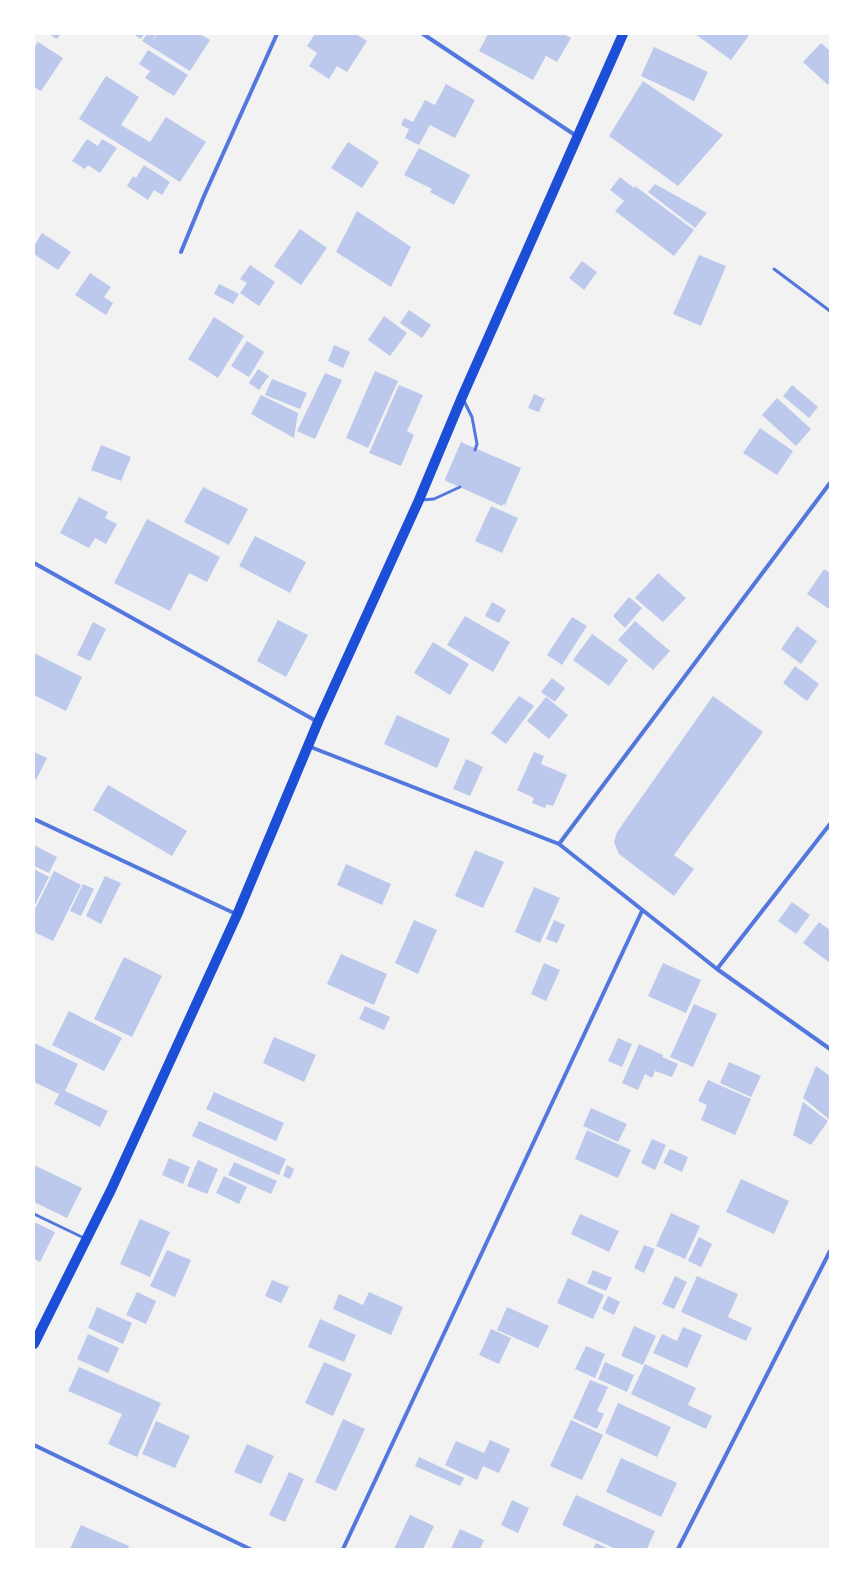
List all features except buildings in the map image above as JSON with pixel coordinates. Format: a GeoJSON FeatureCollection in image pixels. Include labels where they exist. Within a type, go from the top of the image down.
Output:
{"type":"FeatureCollection","features":[{"type":"Feature","properties":{"kind":"main road"},"geometry":{"type":"LineString","coordinates":[[34,1344],[110,1190],[237,915],[318,722],[419,500],[462,397],[623,34]]}},
{"type":"Feature","properties":{"kind":"street"},"geometry":{"type":"LineString","coordinates":[[181,252],[207,189],[277,34]]}},
{"type":"Feature","properties":{"kind":"street"},"geometry":{"type":"LineString","coordinates":[[423,34],[578,137]]}},
{"type":"Feature","properties":{"kind":"street"},"geometry":{"type":"LineString","coordinates":[[559,844],[830,483]]}},
{"type":"Feature","properties":{"kind":"street"},"geometry":{"type":"LineString","coordinates":[[34,563],[318,722]]}},
{"type":"Feature","properties":{"kind":"street"},"geometry":{"type":"LineString","coordinates":[[308,746],[559,844],[717,970],[830,1049]]}},
{"type":"Feature","properties":{"kind":"street"},"geometry":{"type":"LineString","coordinates":[[34,819],[237,915]]}},
{"type":"Feature","properties":{"kind":"street"},"geometry":{"type":"LineString","coordinates":[[717,970],[830,824]]}},
{"type":"Feature","properties":{"kind":"street"},"geometry":{"type":"LineString","coordinates":[[343,1549],[642,911]]}},
{"type":"Feature","properties":{"kind":"street"},"geometry":{"type":"LineString","coordinates":[[678,1549],[830,1251]]}},
{"type":"Feature","properties":{"kind":"street"},"geometry":{"type":"LineString","coordinates":[[34,1445],[250,1549]]}},
{"type":"Feature","properties":{"kind":"lane"},"geometry":{"type":"LineString","coordinates":[[774,269],[830,311]]}},
{"type":"Feature","properties":{"kind":"lane"},"geometry":{"type":"LineString","coordinates":[[462,397],[472,417],[477,444],[475,450]]}},
{"type":"Feature","properties":{"kind":"lane"},"geometry":{"type":"LineString","coordinates":[[419,500],[434,499],[460,487]]}},
{"type":"Feature","properties":{"kind":"lane"},"geometry":{"type":"LineString","coordinates":[[34,1214],[86,1239]]}}]}
